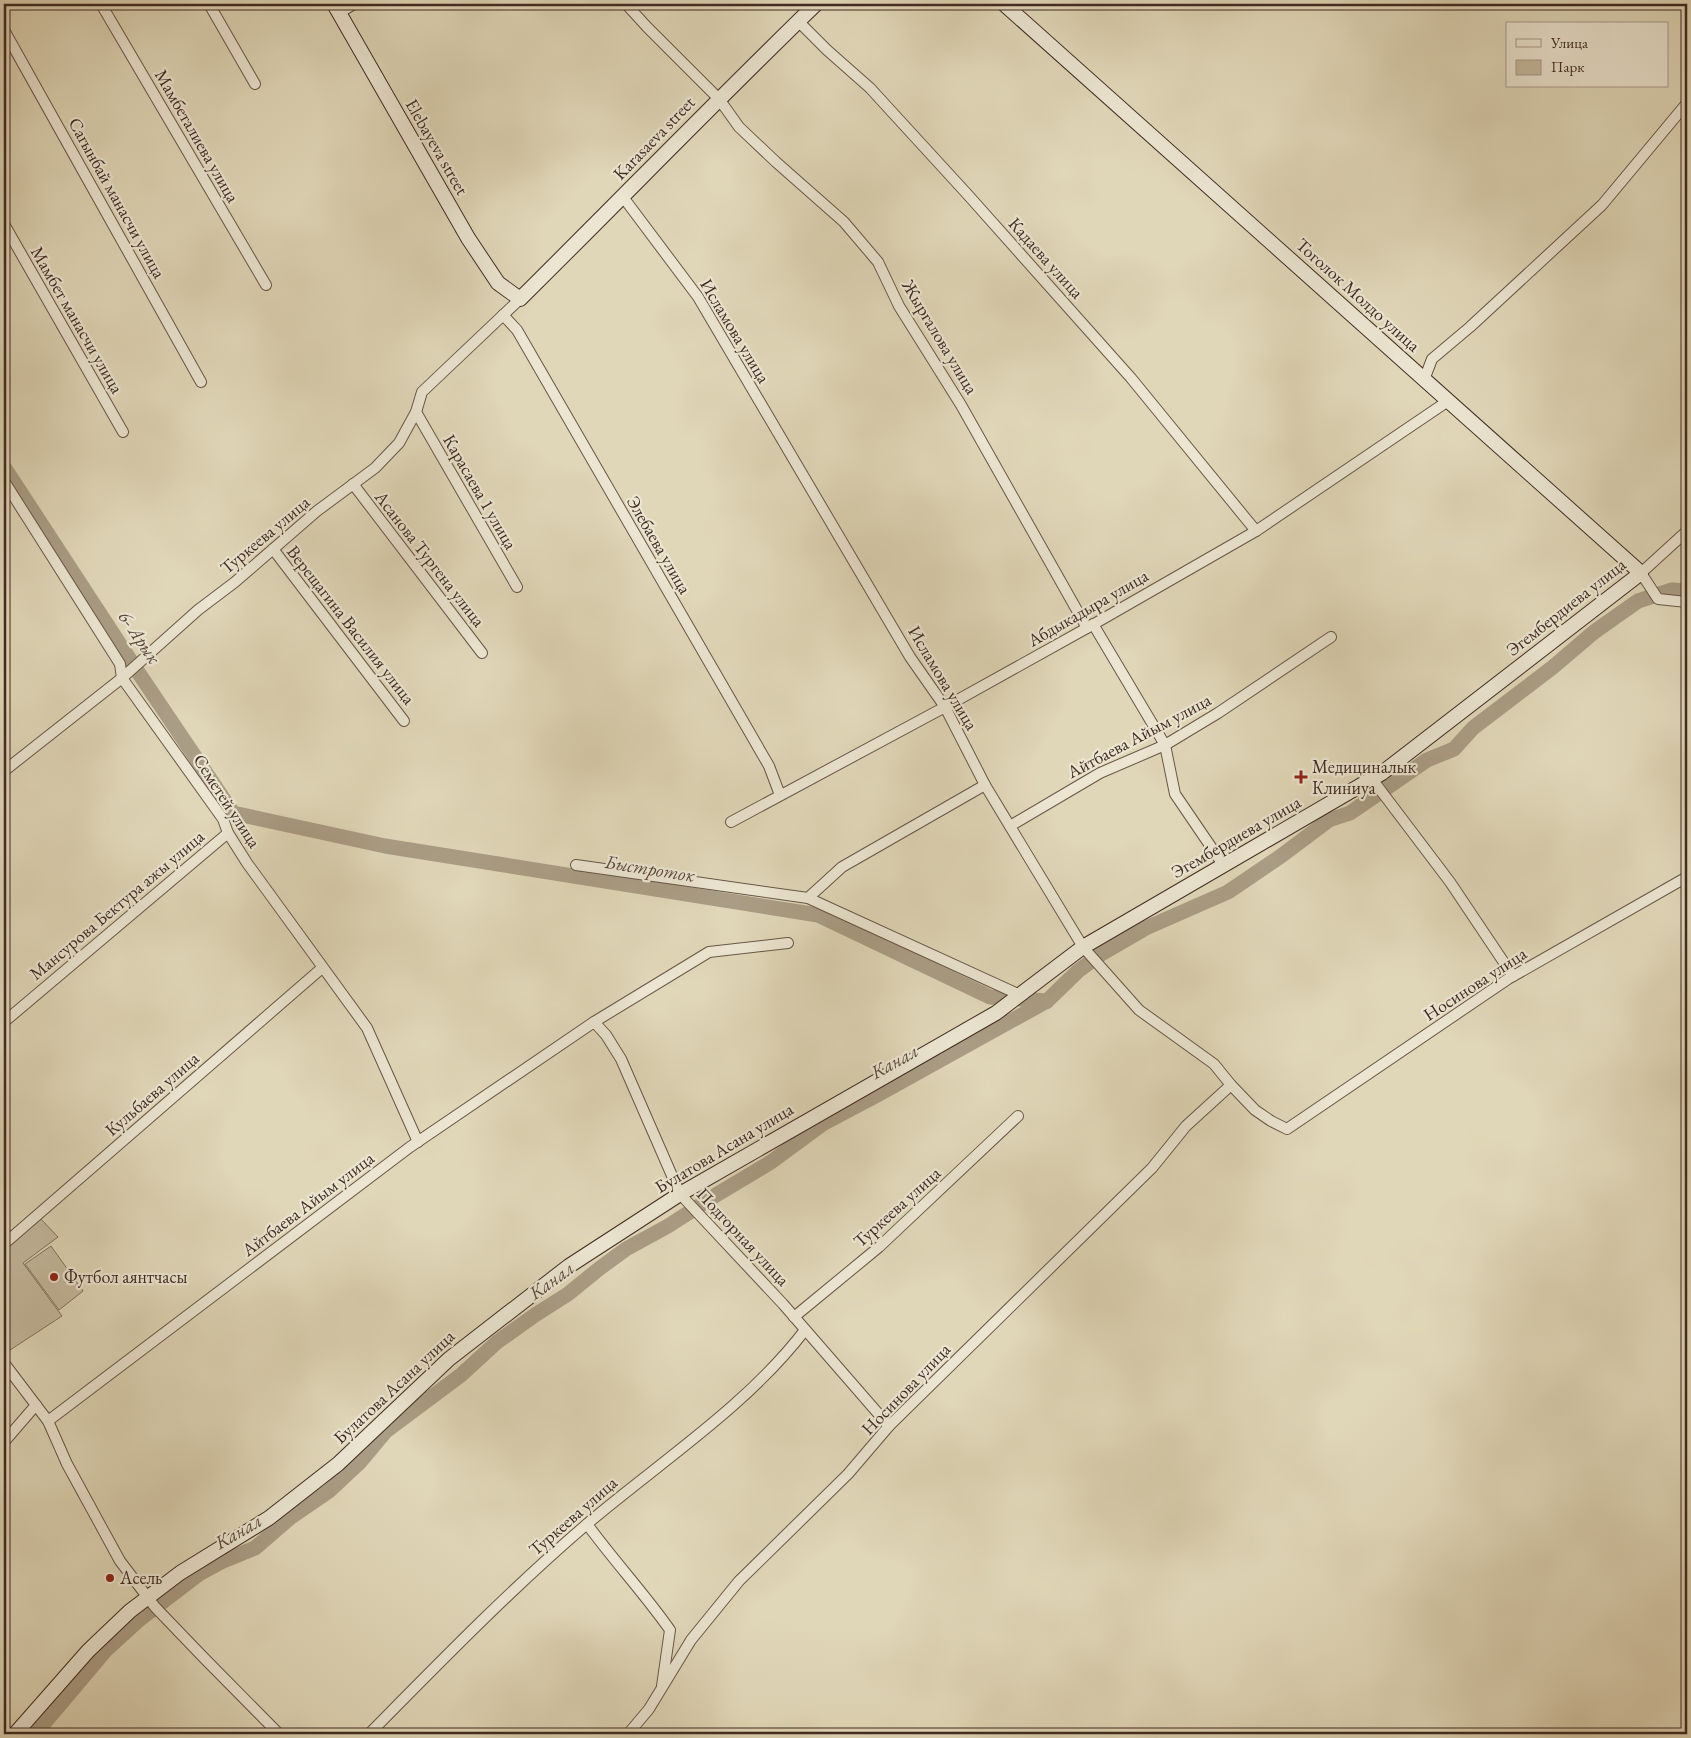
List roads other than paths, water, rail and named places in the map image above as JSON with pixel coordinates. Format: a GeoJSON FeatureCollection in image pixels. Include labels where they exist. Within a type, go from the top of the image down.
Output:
{"type":"FeatureCollection","features":[{"type":"Feature","properties":{"kind":"street","name":"Мамбеталиева улица"},"geometry":{"type":"LineString","coordinates":[[101,4],[266,285]]}},
{"type":"Feature","properties":{"kind":"street"},"geometry":{"type":"LineString","coordinates":[[209,4],[255,84]]}},
{"type":"Feature","properties":{"kind":"street"},"geometry":{"type":"LineString","coordinates":[[336,9],[354,4]]}},
{"type":"Feature","properties":{"kind":"street","name":"Жыргалова улица"},"geometry":{"type":"LineString","coordinates":[[626,4],[719,99],[739,127],[844,222],[878,262],[899,306],[961,405],[1090,626],[1165,745],[1175,794],[1224,866]]}},
{"type":"Feature","properties":{"kind":"street","name":"Karasaeva street"},"geometry":{"type":"LineString","coordinates":[[520,299],[816,4]]}},
{"type":"Feature","properties":{"kind":"street","name":"Тоголок Молдо улица"},"geometry":{"type":"LineString","coordinates":[[1004,4],[1641,573],[1658,599],[1687,602]]}},
{"type":"Feature","properties":{"kind":"street","name":"Elebayeva street"},"geometry":{"type":"LineString","coordinates":[[336,9],[468,238],[498,283],[520,299]]}},
{"type":"Feature","properties":{"kind":"street","name":"Кадаева улица"},"geometry":{"type":"LineString","coordinates":[[798,21],[870,88],[968,196],[1131,378],[1256,531]]}},
{"type":"Feature","properties":{"kind":"street","name":"Сагынбай манасчи улица"},"geometry":{"type":"LineString","coordinates":[[4,30],[201,382]]}},
{"type":"Feature","properties":{"kind":"street"},"geometry":{"type":"LineString","coordinates":[[1424,380],[1432,359],[1470,327],[1602,205],[1687,103]]}},
{"type":"Feature","properties":{"kind":"street","name":"Исламова улица"},"geometry":{"type":"LineString","coordinates":[[623,197],[698,297],[910,657],[945,707],[985,785],[1083,947],[1138,1010],[1214,1064],[1231,1086],[1255,1110],[1271,1121],[1287,1128]]}},
{"type":"Feature","properties":{"kind":"street","name":"Мамбет манасчи улица"},"geometry":{"type":"LineString","coordinates":[[4,224],[123,432]]}},
{"type":"Feature","properties":{"kind":"street","name":"Туркеева улица"},"geometry":{"type":"LineString","coordinates":[[4,772],[122,678],[198,610],[235,582],[316,511],[375,468],[399,443],[416,412],[422,392],[520,299]]}},
{"type":"Feature","properties":{"kind":"street","name":"Элебаева улица"},"geometry":{"type":"LineString","coordinates":[[503,315],[517,330],[769,766],[780,795]]}},
{"type":"Feature","properties":{"kind":"street","name":"Абдыкадыра улица"},"geometry":{"type":"LineString","coordinates":[[732,822],[945,707],[1256,531],[1448,401]]}},
{"type":"Feature","properties":{"kind":"street","name":"Карасаева 1 улица"},"geometry":{"type":"LineString","coordinates":[[416,412],[517,588]]}},
{"type":"Feature","properties":{"kind":"street","name":"Семетей улица"},"geometry":{"type":"LineString","coordinates":[[4,481],[120,664],[122,678],[223,819],[228,833],[322,968],[367,1028],[418,1142]]}},
{"type":"Feature","properties":{"kind":"street","name":"Асанова Тургена улица"},"geometry":{"type":"LineString","coordinates":[[353,484],[482,653]]}},
{"type":"Feature","properties":{"kind":"street","name":"Эгембердиева улица"},"geometry":{"type":"LineString","coordinates":[[830,1107],[996,1013],[1083,947],[1382,773],[1641,573],[1687,531]]}},
{"type":"Feature","properties":{"kind":"street","name":"Верещагина Василия улица"},"geometry":{"type":"LineString","coordinates":[[273,549],[404,721]]}},
{"type":"Feature","properties":{"kind":"street","name":"Айтбаева Айым улица"},"geometry":{"type":"LineString","coordinates":[[1010,826],[1100,773],[1165,745],[1218,713],[1331,637]]}},
{"type":"Feature","properties":{"kind":"street"},"geometry":{"type":"LineString","coordinates":[[1372,779],[1450,882],[1513,976]]}},
{"type":"Feature","properties":{"kind":"street"},"geometry":{"type":"LineString","coordinates":[[808,898],[842,867],[985,785]]}},
{"type":"Feature","properties":{"kind":"street","name":"Мансурова Бектура ажы улица"},"geometry":{"type":"LineString","coordinates":[[4,1022],[228,833]]}},
{"type":"Feature","properties":{"kind":"street"},"geometry":{"type":"LineString","coordinates":[[576,865],[808,898],[1020,995]]}},
{"type":"Feature","properties":{"kind":"street","name":"Носинова улица"},"geometry":{"type":"LineString","coordinates":[[1287,1128],[1513,976],[1687,877]]}},
{"type":"Feature","properties":{"kind":"street","name":"Айтбаева Айым улица"},"geometry":{"type":"LineString","coordinates":[[48,1421],[418,1142],[594,1022],[709,952],[788,943]]}},
{"type":"Feature","properties":{"kind":"street","name":"Кульбаева улица"},"geometry":{"type":"LineString","coordinates":[[4,1244],[322,968]]}},
{"type":"Feature","properties":{"kind":"street","name":"Подгорная улица"},"geometry":{"type":"LineString","coordinates":[[594,1022],[606,1035],[621,1059],[680,1194],[794,1317],[889,1426]]}},
{"type":"Feature","properties":{"kind":"street","name":"Носинова улица"},"geometry":{"type":"LineString","coordinates":[[628,1734],[649,1709],[691,1640],[739,1581],[848,1474],[889,1426],[1152,1168],[1186,1126],[1231,1086]]}},
{"type":"Feature","properties":{"kind":"street","name":"Булатова Асана улица"},"geometry":{"type":"LineString","coordinates":[[15,1734],[88,1652],[130,1611],[180,1573],[270,1518],[338,1464],[449,1359],[569,1266],[680,1194],[830,1107]]}},
{"type":"Feature","properties":{"kind":"street","name":"Туркеева улица"},"geometry":{"type":"LineString","coordinates":[[794,1317],[879,1247],[1018,1116]]}},
{"type":"Feature","properties":{"kind":"street","name":"Туркеева улица"},"geometry":{"type":"LineString","coordinates":[[368,1734],[510,1592],[587,1524],[764,1377],[805,1330]]}},
{"type":"Feature","properties":{"kind":"street"},"geometry":{"type":"LineString","coordinates":[[4,1363],[48,1421],[72,1472],[120,1561],[156,1607],[279,1734]]}},
{"type":"Feature","properties":{"kind":"street"},"geometry":{"type":"LineString","coordinates":[[4,1442],[36,1405]]}},
{"type":"Feature","properties":{"kind":"street"},"geometry":{"type":"LineString","coordinates":[[587,1524],[613,1560],[651,1602],[670,1630],[661,1689]]}},
{"type":"Feature","properties":{"kind":"waterway","name":"Быстроток"},"geometry":{"type":"LineString","coordinates":[[4,467],[233,813],[385,846],[818,915],[990,997],[1047,1001]]}},
{"type":"Feature","properties":{"kind":"waterway","name":"Канал"},"geometry":{"type":"LineString","coordinates":[[35,1734],[106,1650],[140,1619],[199,1574],[223,1561],[255,1548],[291,1517],[329,1491],[360,1462],[386,1431],[461,1375],[497,1342],[568,1294],[626,1249],[668,1226],[771,1162],[824,1123],[1047,1001],[1078,971],[1101,954],[1146,928],[1228,892],[1329,820],[1350,813],[1427,760],[1454,749],[1473,728],[1553,667],[1594,632],[1638,601],[1672,590],[1687,591]]}},
{"type":"Feature","properties":{"kind":"place","name":"Медициналык Клиниуа"},"geometry":{"type":"Point","coordinates":[1301,777]}},
{"type":"Feature","properties":{"kind":"place","name":"Футбол аянтчасы"},"geometry":{"type":"Point","coordinates":[54,1277]}},
{"type":"Feature","properties":{"kind":"place","name":"Асель"},"geometry":{"type":"Point","coordinates":[110,1578]}},
{"type":"Feature","properties":{"kind":"water label","name":"6- Арык"},"geometry":{"type":"Point","coordinates":[140,637]}}]}
